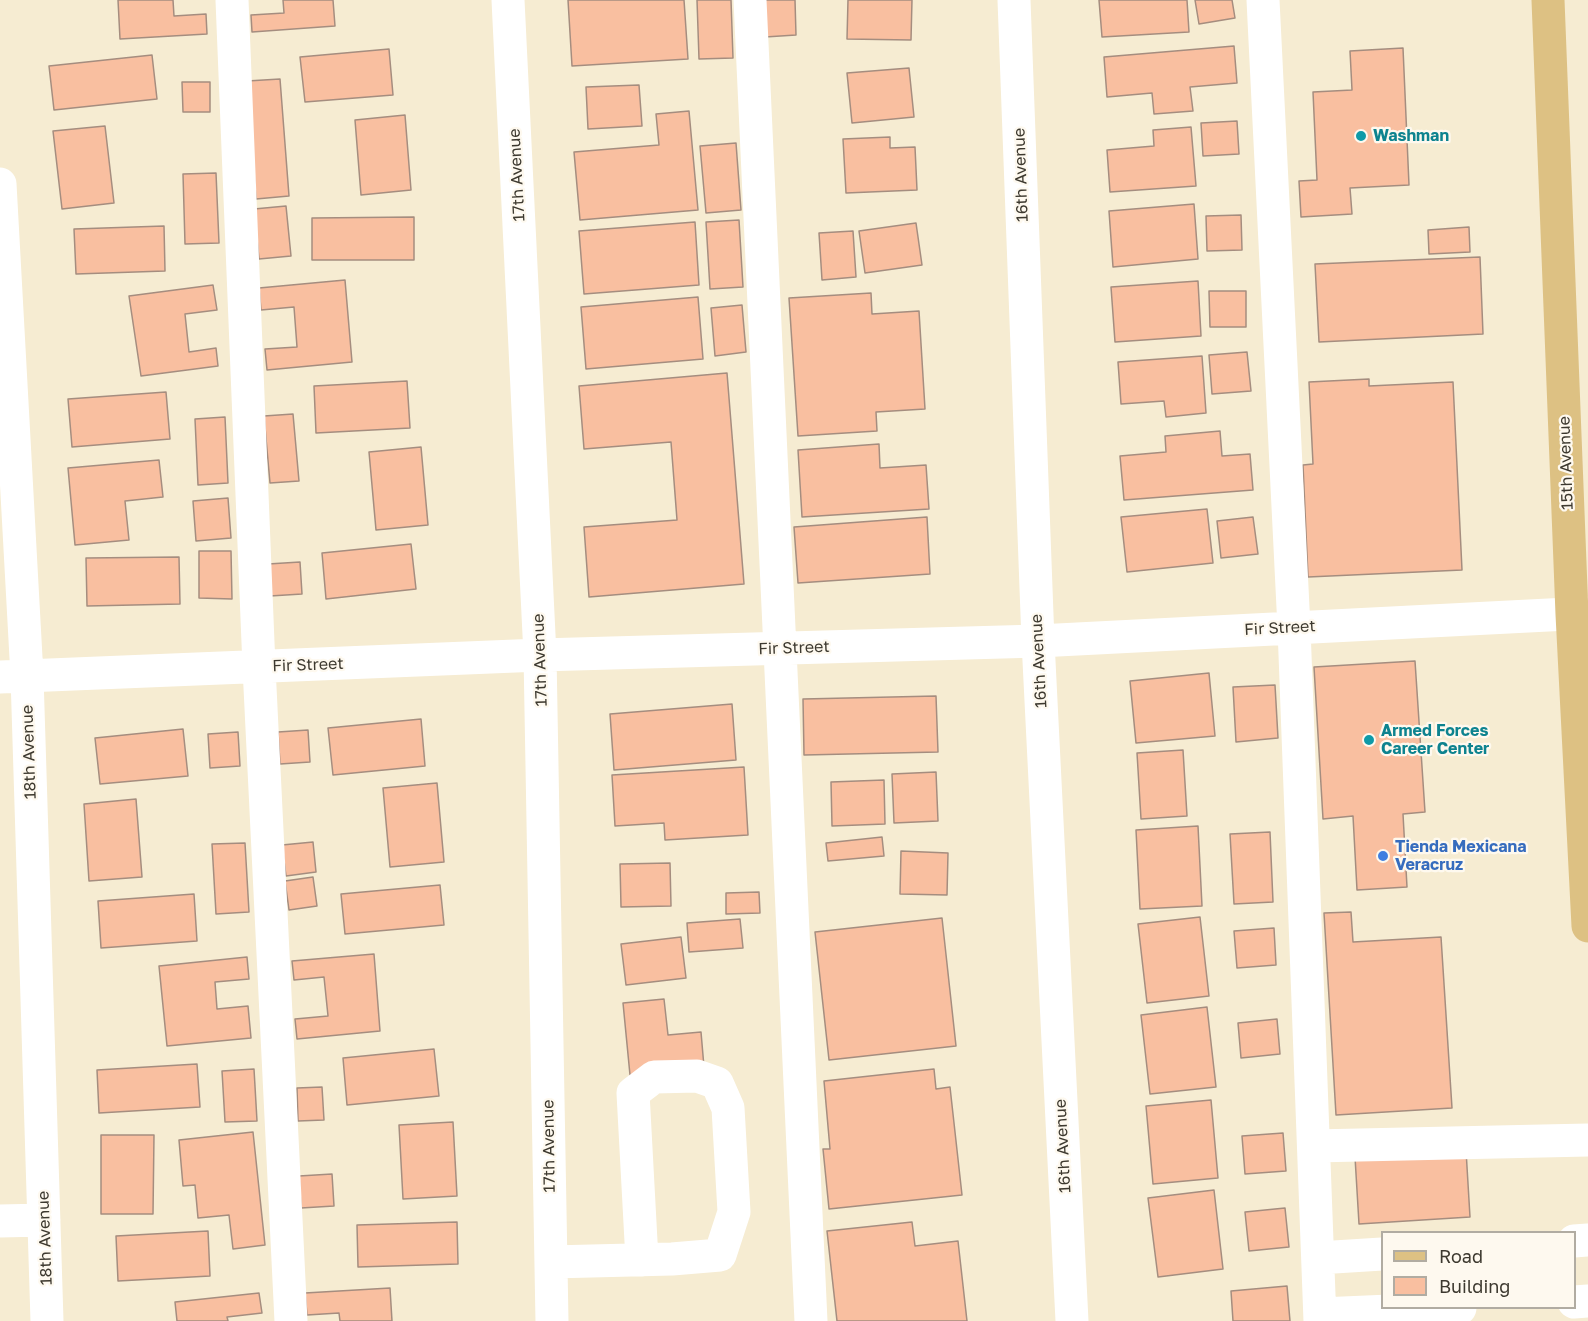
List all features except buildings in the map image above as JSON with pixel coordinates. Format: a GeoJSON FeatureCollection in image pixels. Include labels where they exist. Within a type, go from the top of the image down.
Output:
{"type":"FeatureCollection","features":[{"type":"Feature","properties":{"kind":"main road","name":"15th Avenue"},"geometry":{"type":"LineString","coordinates":[[1548,0],[1580,613],[1588,926]]}},
{"type":"Feature","properties":{"kind":"street"},"geometry":{"type":"LineString","coordinates":[[232,0],[259,667],[291,1321]]}},
{"type":"Feature","properties":{"kind":"street","name":"17th Avenue"},"geometry":{"type":"LineString","coordinates":[[508,0],[540,655],[552,1321]]}},
{"type":"Feature","properties":{"kind":"street"},"geometry":{"type":"LineString","coordinates":[[750,0],[811,1321]]}},
{"type":"Feature","properties":{"kind":"street","name":"16th Avenue"},"geometry":{"type":"LineString","coordinates":[[1014,0],[1038,641],[1072,1321]]}},
{"type":"Feature","properties":{"kind":"street"},"geometry":{"type":"LineString","coordinates":[[1263,0],[1294,628],[1320,1318],[1446,1309]]}},
{"type":"Feature","properties":{"kind":"street","name":"18th Avenue"},"geometry":{"type":"LineString","coordinates":[[0,184],[13,677],[44,1220],[47,1321]]}},
{"type":"Feature","properties":{"kind":"street","name":"Fir Street"},"geometry":{"type":"LineString","coordinates":[[13,677],[540,655],[1038,641],[1580,613]]}},
{"type":"Feature","properties":{"kind":"street"},"geometry":{"type":"LineString","coordinates":[[551,1262],[642,1260],[720,1255],[734,1212],[728,1108],[717,1083],[697,1076],[654,1077],[633,1093],[642,1260]]}},
{"type":"Feature","properties":{"kind":"street"},"geometry":{"type":"LineString","coordinates":[[1314,1146],[1588,1140]]}},
{"type":"Feature","properties":{"kind":"street"},"geometry":{"type":"LineString","coordinates":[[0,1221],[44,1220]]}},
{"type":"Feature","properties":{"kind":"street"},"geometry":{"type":"LineString","coordinates":[[1318,1258],[1381,1254]]}},
{"type":"Feature","properties":{"kind":"place","name":"Washman"},"geometry":{"type":"Point","coordinates":[1361,136]}},
{"type":"Feature","properties":{"kind":"place","name":"Armed Forces Career Center"},"geometry":{"type":"Point","coordinates":[1369,740]}},
{"type":"Feature","properties":{"kind":"place","name":"Tienda Mexicana Veracruz"},"geometry":{"type":"Point","coordinates":[1383,856]}}]}
